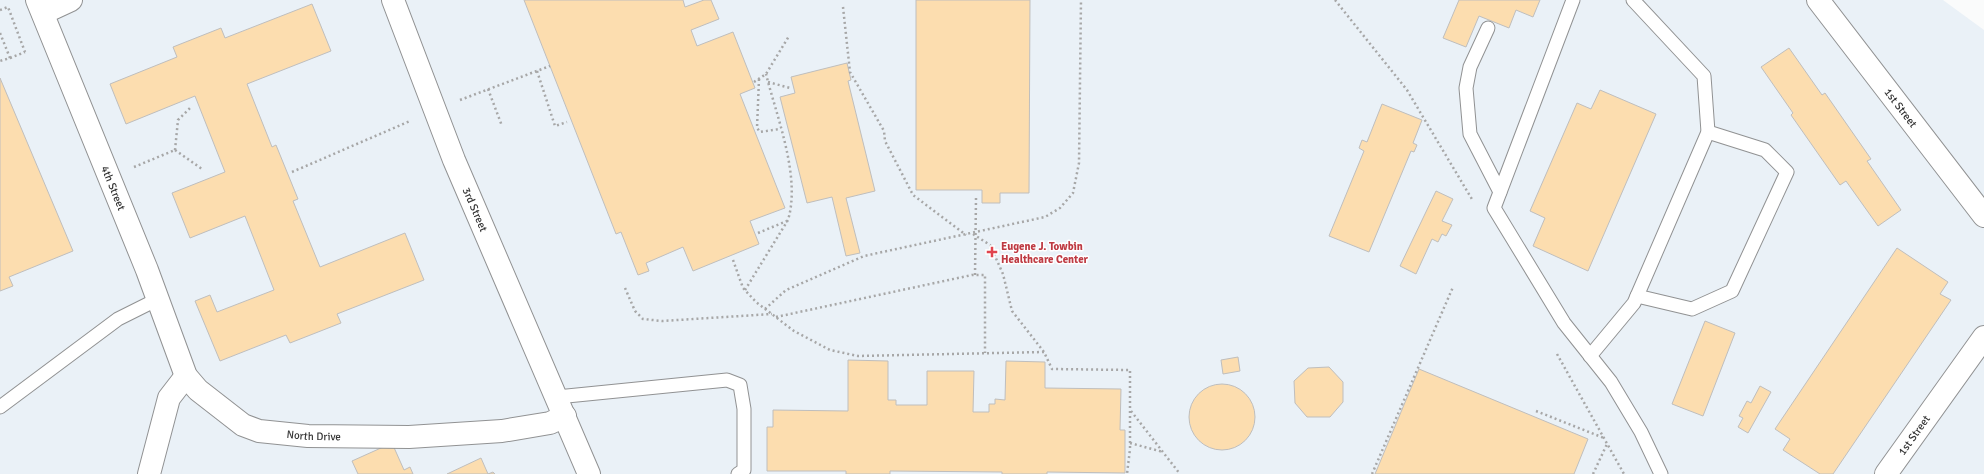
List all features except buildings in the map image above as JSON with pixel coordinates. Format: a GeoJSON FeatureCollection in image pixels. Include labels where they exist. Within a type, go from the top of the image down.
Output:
{"type":"FeatureCollection","features":[{"type":"Feature","properties":{"kind":"street"},"geometry":{"type":"LineString","coordinates":[[40,7],[72,0]]}},
{"type":"Feature","properties":{"kind":"street","name":"3rd Street"},"geometry":{"type":"LineString","coordinates":[[394,0],[454,160],[589,474]]}},
{"type":"Feature","properties":{"kind":"street","name":"1st Street"},"geometry":{"type":"LineString","coordinates":[[1818,0],[1984,216]]}},
{"type":"Feature","properties":{"kind":"street","name":"4th Street"},"geometry":{"type":"LineString","coordinates":[[40,7],[158,299],[186,376]]}},
{"type":"Feature","properties":{"kind":"street","name":"1st Street"},"geometry":{"type":"LineString","coordinates":[[1886,474],[1984,337]]}},
{"type":"Feature","properties":{"kind":"street"},"geometry":{"type":"LineString","coordinates":[[149,474],[169,398],[186,376]]}},
{"type":"Feature","properties":{"kind":"street","name":"North Drive"},"geometry":{"type":"LineString","coordinates":[[186,376],[198,390],[243,424],[259,430],[308,436],[409,436],[502,430],[550,422],[561,407]]}},
{"type":"Feature","properties":{"kind":"lane"},"geometry":{"type":"LineString","coordinates":[[1573,0],[1494,208],[1564,323],[1619,395],[1641,432],[1661,474]]}},
{"type":"Feature","properties":{"kind":"lane"},"geometry":{"type":"LineString","coordinates":[[1590,356],[1634,303],[1708,132],[1704,76],[1633,0]]}},
{"type":"Feature","properties":{"kind":"lane"},"geometry":{"type":"LineString","coordinates":[[1488,28],[1470,67],[1466,88],[1470,134],[1500,192]]}},
{"type":"Feature","properties":{"kind":"lane"},"geometry":{"type":"LineString","coordinates":[[1637,296],[1692,309],[1732,291],[1787,172],[1765,150],[1708,132]]}},
{"type":"Feature","properties":{"kind":"lane"},"geometry":{"type":"LineString","coordinates":[[0,407],[118,319],[158,299]]}},
{"type":"Feature","properties":{"kind":"lane"},"geometry":{"type":"LineString","coordinates":[[561,407],[727,380],[740,385],[744,409],[744,470],[738,474]]}},
{"type":"Feature","properties":{"kind":"path"},"geometry":{"type":"LineString","coordinates":[[765,309],[786,290],[864,256],[973,234],[1009,224],[1045,217],[1060,208],[1073,193],[1079,163],[1081,0]]}},
{"type":"Feature","properties":{"kind":"path"},"geometry":{"type":"LineString","coordinates":[[0,10],[8,7],[24,53],[0,61]]}},
{"type":"Feature","properties":{"kind":"path"},"geometry":{"type":"LineString","coordinates":[[843,7],[850,72],[884,131],[885,141],[913,195],[967,235]]}},
{"type":"Feature","properties":{"kind":"path"},"geometry":{"type":"LineString","coordinates":[[0,33],[10,58]]}},
{"type":"Feature","properties":{"kind":"path"},"geometry":{"type":"LineString","coordinates":[[754,82],[766,74],[789,36]]}},
{"type":"Feature","properties":{"kind":"path"},"geometry":{"type":"LineString","coordinates":[[459,100],[550,66]]}},
{"type":"Feature","properties":{"kind":"path"},"geometry":{"type":"LineString","coordinates":[[537,71],[556,126],[567,122]]}},
{"type":"Feature","properties":{"kind":"path"},"geometry":{"type":"LineString","coordinates":[[745,290],[788,220],[791,209],[791,171],[766,74]]}},
{"type":"Feature","properties":{"kind":"path"},"geometry":{"type":"LineString","coordinates":[[759,79],[757,128],[760,132],[780,129]]}},
{"type":"Feature","properties":{"kind":"path"},"geometry":{"type":"LineString","coordinates":[[768,82],[790,88]]}},
{"type":"Feature","properties":{"kind":"path"},"geometry":{"type":"LineString","coordinates":[[488,90],[502,126]]}},
{"type":"Feature","properties":{"kind":"path"},"geometry":{"type":"LineString","coordinates":[[175,150],[178,120],[190,108]]}},
{"type":"Feature","properties":{"kind":"path"},"geometry":{"type":"LineString","coordinates":[[292,172],[411,121]]}},
{"type":"Feature","properties":{"kind":"path"},"geometry":{"type":"LineString","coordinates":[[133,167],[175,150]]}},
{"type":"Feature","properties":{"kind":"path"},"geometry":{"type":"LineString","coordinates":[[175,150],[202,169]]}},
{"type":"Feature","properties":{"kind":"path"},"geometry":{"type":"LineString","coordinates":[[975,275],[976,198]]}},
{"type":"Feature","properties":{"kind":"path"},"geometry":{"type":"LineString","coordinates":[[758,233],[788,220]]}},
{"type":"Feature","properties":{"kind":"path"},"geometry":{"type":"LineString","coordinates":[[973,234],[990,245],[1003,274],[1012,311],[1044,352],[1052,369],[1130,370],[1130,443],[1127,474]]}},
{"type":"Feature","properties":{"kind":"path"},"geometry":{"type":"LineString","coordinates":[[733,260],[745,290],[765,309],[794,331],[830,350],[858,356],[1044,352]]}},
{"type":"Feature","properties":{"kind":"path"},"geometry":{"type":"LineString","coordinates":[[776,317],[975,275],[985,275],[985,353]]}},
{"type":"Feature","properties":{"kind":"path"},"geometry":{"type":"LineString","coordinates":[[1372,474],[1453,287]]}},
{"type":"Feature","properties":{"kind":"path"},"geometry":{"type":"LineString","coordinates":[[625,288],[635,311],[643,319],[662,321],[772,314]]}},
{"type":"Feature","properties":{"kind":"path"},"geometry":{"type":"LineString","coordinates":[[1130,411],[1180,474]]}},
{"type":"Feature","properties":{"kind":"path"},"geometry":{"type":"LineString","coordinates":[[1536,412],[1604,438]]}},
{"type":"Feature","properties":{"kind":"path"},"geometry":{"type":"LineString","coordinates":[[1130,443],[1163,452]]}},
{"type":"Feature","properties":{"kind":"path"},"geometry":{"type":"LineString","coordinates":[[1593,474],[1608,444]]}},
{"type":"Feature","properties":{"kind":"shaded area","name":"Eugene J. Towbin Healthcare Center"},"geometry":{"type":"Polygon","coordinates":[[[0,0],[1943,0],[1984,30],[1984,474],[0,474],[0,0]]]}},
{"type":"Feature","properties":{"kind":"place","name":"Eugene J. Towbin Healthcare Center"},"geometry":{"type":"Point","coordinates":[992,252]}}]}
